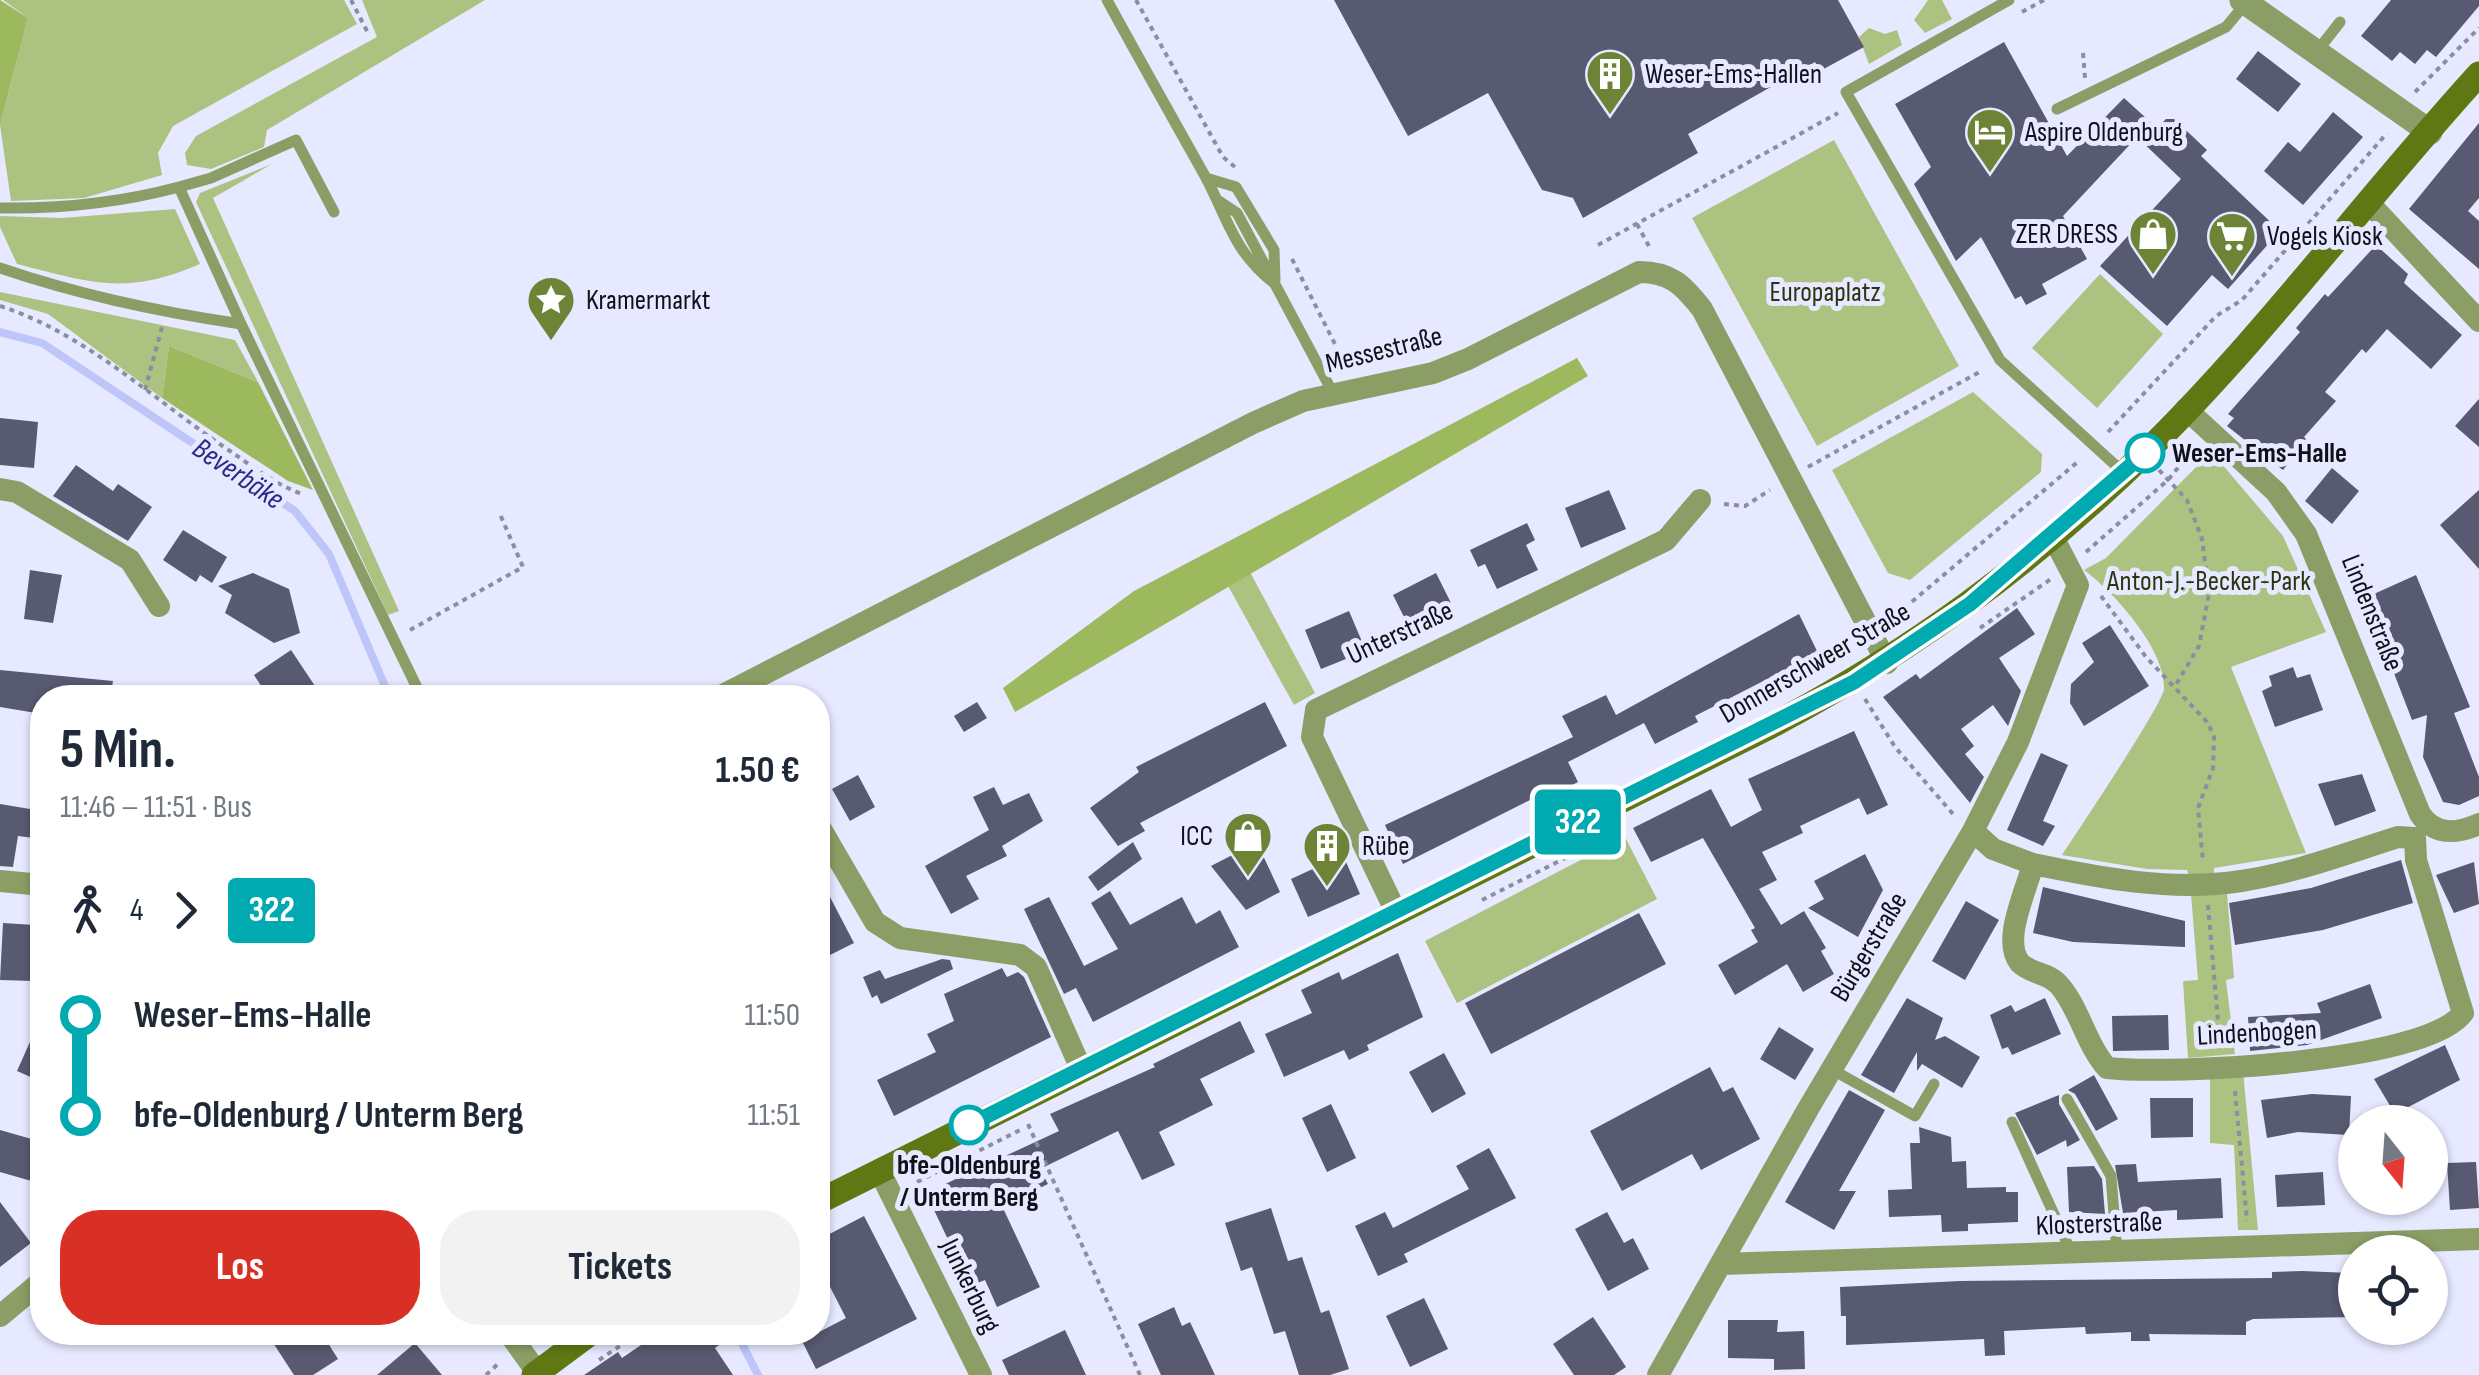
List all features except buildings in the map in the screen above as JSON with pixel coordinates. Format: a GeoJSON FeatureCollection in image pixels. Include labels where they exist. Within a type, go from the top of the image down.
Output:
{"type":"FeatureCollection","features":[{"type":"Feature","properties":{"kind":"main road","name":"Donnerschweer Straße"},"geometry":{"type":"LineString","coordinates":[[830,1196],[1887,663],[2053,537],[2124,473],[2186,409],[2479,74]]}},
{"type":"Feature","properties":{"kind":"main road"},"geometry":{"type":"LineString","coordinates":[[537,1374],[575,1345]]}},
{"type":"Feature","properties":{"kind":"street"},"geometry":{"type":"LineString","coordinates":[[2244,1],[2430,132]]}},
{"type":"Feature","properties":{"kind":"street"},"geometry":{"type":"LineString","coordinates":[[2368,203],[2479,321]]}},
{"type":"Feature","properties":{"kind":"street","name":"Messestraße"},"geometry":{"type":"LineString","coordinates":[[742,685],[1254,424],[1333,393],[1433,373],[1639,272],[1662,272],[1683,284],[1702,309],[1887,663]]}},
{"type":"Feature","properties":{"kind":"street","name":"Lindenstraße"},"geometry":{"type":"LineString","coordinates":[[2186,409],[2276,492],[2306,534],[2422,832]]}},
{"type":"Feature","properties":{"kind":"street"},"geometry":{"type":"LineString","coordinates":[[0,489],[18,492],[130,560],[159,606]]}},
{"type":"Feature","properties":{"kind":"street","name":"Unterstraße"},"geometry":{"type":"LineString","coordinates":[[1396,912],[1312,737],[1316,710],[1666,540],[1700,500]]}},
{"type":"Feature","properties":{"kind":"street"},"geometry":{"type":"LineString","coordinates":[[2053,537],[2078,585]]}},
{"type":"Feature","properties":{"kind":"street","name":"Bürgerstraße"},"geometry":{"type":"LineString","coordinates":[[1658,1375],[1831,1069],[1974,832],[2018,742],[2078,585]]}},
{"type":"Feature","properties":{"kind":"street"},"geometry":{"type":"LineString","coordinates":[[1974,832],[1992,849],[2034,864],[2142,882],[2207,883],[2275,875],[2398,837],[2464,831],[2479,824]]}},
{"type":"Feature","properties":{"kind":"street","name":"Lindenbogen"},"geometry":{"type":"LineString","coordinates":[[2034,864],[2013,938],[2014,953],[2030,970],[2049,976],[2061,987],[2107,1068],[2323,1060],[2382,1050],[2454,1026],[2462,1013],[2416,860],[2422,832]]}},
{"type":"Feature","properties":{"kind":"street"},"geometry":{"type":"LineString","coordinates":[[830,845],[875,922],[886,931],[900,938],[1020,955],[1036,968],[1082,1071]]}},
{"type":"Feature","properties":{"kind":"street"},"geometry":{"type":"LineString","coordinates":[[0,881],[30,884]]}},
{"type":"Feature","properties":{"kind":"street","name":"Junkerburg"},"geometry":{"type":"LineString","coordinates":[[880,1170],[981,1375]]}},
{"type":"Feature","properties":{"kind":"street","name":"Klosterstraße"},"geometry":{"type":"LineString","coordinates":[[1722,1264],[2073,1256],[2479,1239]]}},
{"type":"Feature","properties":{"kind":"street"},"geometry":{"type":"LineString","coordinates":[[0,1316],[30,1291]]}},
{"type":"Feature","properties":{"kind":"street"},"geometry":{"type":"LineString","coordinates":[[517,1345],[537,1374]]}},
{"type":"Feature","properties":{"kind":"lane"},"geometry":{"type":"LineString","coordinates":[[1107,0],[1206,178],[1235,242],[1248,263],[1275,284]]}},
{"type":"Feature","properties":{"kind":"lane"},"geometry":{"type":"LineString","coordinates":[[2009,0],[1846,92],[2000,360],[2124,473]]}},
{"type":"Feature","properties":{"kind":"lane"},"geometry":{"type":"LineString","coordinates":[[2056,109],[2226,27],[2244,1]]}},
{"type":"Feature","properties":{"kind":"lane"},"geometry":{"type":"LineString","coordinates":[[2318,50],[2340,22]]}},
{"type":"Feature","properties":{"kind":"lane"},"geometry":{"type":"LineString","coordinates":[[0,208],[92,205],[179,187],[211,178],[296,140],[334,212]]}},
{"type":"Feature","properties":{"kind":"lane"},"geometry":{"type":"LineString","coordinates":[[1206,178],[1236,187],[1274,250],[1275,284]]}},
{"type":"Feature","properties":{"kind":"lane"},"geometry":{"type":"LineString","coordinates":[[179,187],[416,685]]}},
{"type":"Feature","properties":{"kind":"lane"},"geometry":{"type":"LineString","coordinates":[[1218,201],[1236,213],[1333,393]]}},
{"type":"Feature","properties":{"kind":"lane"},"geometry":{"type":"LineString","coordinates":[[0,267],[60,288],[165,313],[241,324]]}},
{"type":"Feature","properties":{"kind":"lane"},"geometry":{"type":"LineString","coordinates":[[1831,1069],[1915,1116],[1934,1084]]}},
{"type":"Feature","properties":{"kind":"lane"},"geometry":{"type":"LineString","coordinates":[[2067,1099],[2111,1176],[2118,1254]]}},
{"type":"Feature","properties":{"kind":"lane"},"geometry":{"type":"LineString","coordinates":[[2012,1122],[2073,1256]]}},
{"type":"Feature","properties":{"kind":"path"},"geometry":{"type":"LineString","coordinates":[[352,0],[368,33]]}},
{"type":"Feature","properties":{"kind":"path"},"geometry":{"type":"LineString","coordinates":[[2021,13],[2044,0]]}},
{"type":"Feature","properties":{"kind":"path"},"geometry":{"type":"LineString","coordinates":[[1872,634],[2094,448],[2216,316],[2242,300],[2378,145],[2429,76],[2479,28]]}},
{"type":"Feature","properties":{"kind":"path"},"geometry":{"type":"LineString","coordinates":[[1598,245],[1855,104]]}},
{"type":"Feature","properties":{"kind":"path"},"geometry":{"type":"LineString","coordinates":[[0,306],[58,330],[289,489],[323,494]]}},
{"type":"Feature","properties":{"kind":"path"},"geometry":{"type":"LineString","coordinates":[[144,390],[165,313]]}},
{"type":"Feature","properties":{"kind":"path"},"geometry":{"type":"LineString","coordinates":[[1791,477],[2000,360]]}},
{"type":"Feature","properties":{"kind":"path"},"geometry":{"type":"LineString","coordinates":[[2156,467],[2188,500],[2202,539],[2210,594],[2199,646],[2174,688]]}},
{"type":"Feature","properties":{"kind":"path"},"geometry":{"type":"LineString","coordinates":[[393,640],[524,567],[499,512]]}},
{"type":"Feature","properties":{"kind":"path"},"geometry":{"type":"LineString","coordinates":[[2078,585],[2108,598],[2146,657],[2208,722],[2214,736],[2213,768],[2198,808],[2207,883],[2216,1037],[2229,1064],[2250,1246]]}},
{"type":"Feature","properties":{"kind":"path"},"geometry":{"type":"LineString","coordinates":[[1854,682],[1895,746],[1974,832]]}},
{"type":"Feature","properties":{"kind":"path"},"geometry":{"type":"LineString","coordinates":[[1017,1101],[1140,1375]]}},
{"type":"Feature","properties":{"kind":"path"},"geometry":{"type":"LineString","coordinates":[[585,1369],[621,1345]]}},
{"type":"Feature","properties":{"kind":"green space"},"geometry":{"type":"Polygon","coordinates":[[[0,0],[28,18],[0,125],[0,0]]]}},
{"type":"Feature","properties":{"kind":"green space"},"geometry":{"type":"Polygon","coordinates":[[[3,0],[344,0],[357,24],[173,126],[158,153],[162,175],[84,198],[11,201],[0,125],[28,18],[3,0]]]}},
{"type":"Feature","properties":{"kind":"green space"},"geometry":{"type":"Polygon","coordinates":[[[362,0],[485,0],[267,130],[264,147],[211,169],[187,165],[185,153],[196,136],[377,37],[362,0]]]}},
{"type":"Feature","properties":{"kind":"green space"},"geometry":{"type":"Polygon","coordinates":[[[1928,0],[1942,0],[1952,19],[1925,33],[1914,20],[1928,0]]]}},
{"type":"Feature","properties":{"kind":"green space"},"geometry":{"type":"Polygon","coordinates":[[[1869,28],[1885,34],[1897,30],[1902,45],[1869,64],[1859,37],[1869,28]]]}},
{"type":"Feature","properties":{"kind":"green space","name":"Europaplatz"},"geometry":{"type":"Polygon","coordinates":[[[1834,140],[1959,366],[1817,446],[1692,218],[1834,140]]]}},
{"type":"Feature","properties":{"kind":"green space"},"geometry":{"type":"Polygon","coordinates":[[[272,164],[213,198],[399,611],[388,615],[196,202],[200,193],[272,164]]]}},
{"type":"Feature","properties":{"kind":"green space"},"geometry":{"type":"Polygon","coordinates":[[[175,209],[200,264],[129,283],[88,281],[17,264],[0,227],[0,216],[62,218],[175,209]]]}},
{"type":"Feature","properties":{"kind":"green space"},"geometry":{"type":"Polygon","coordinates":[[[2100,274],[2163,334],[2097,408],[2032,348],[2100,274]]]}},
{"type":"Feature","properties":{"kind":"green space"},"geometry":{"type":"Polygon","coordinates":[[[0,292],[235,340],[258,382],[169,346],[162,398],[48,314],[0,300],[0,292]]]}},
{"type":"Feature","properties":{"kind":"green space"},"geometry":{"type":"Polygon","coordinates":[[[169,346],[258,382],[313,490],[288,481],[162,398],[169,346]]]}},
{"type":"Feature","properties":{"kind":"green space"},"geometry":{"type":"Polygon","coordinates":[[[1577,358],[1588,376],[1015,712],[1003,688],[1134,591],[1577,358]]]}},
{"type":"Feature","properties":{"kind":"green space"},"geometry":{"type":"Polygon","coordinates":[[[1973,392],[2042,454],[2041,472],[1910,580],[1888,573],[1832,470],[1973,392]]]}},
{"type":"Feature","properties":{"kind":"green space","name":"Anton-J.-Becker-Park"},"geometry":{"type":"Polygon","coordinates":[[[2201,462],[2221,463],[2283,536],[2326,632],[2231,667],[2306,853],[2214,868],[2214,878],[2189,879],[2187,870],[2147,869],[2062,855],[2135,742],[2164,689],[2157,657],[2136,623],[2084,570],[2106,558],[2201,462]]]}},
{"type":"Feature","properties":{"kind":"green space"},"geometry":{"type":"Polygon","coordinates":[[[1250,572],[1315,693],[1294,705],[1227,584],[1250,572]]]}},
{"type":"Feature","properties":{"kind":"green space"},"geometry":{"type":"Polygon","coordinates":[[[1625,837],[1657,899],[1457,1003],[1425,941],[1625,837]]]}},
{"type":"Feature","properties":{"kind":"green space"},"geometry":{"type":"Polygon","coordinates":[[[2227,893],[2234,978],[2226,980],[2235,1054],[2188,1058],[2183,981],[2198,980],[2191,894],[2227,893]]]}},
{"type":"Feature","properties":{"kind":"green space"},"geometry":{"type":"Polygon","coordinates":[[[2243,1071],[2258,1230],[2238,1230],[2234,1145],[2210,1143],[2210,1076],[2243,1071]]]}},
{"type":"Feature","properties":{"kind":"waterway","name":"Beverbäke"},"geometry":{"type":"LineString","coordinates":[[0,332],[42,343],[295,511],[329,554],[384,685]]}},
{"type":"Feature","properties":{"kind":"waterway","name":"Beverbäke"},"geometry":{"type":"LineString","coordinates":[[743,1345],[758,1375]]}},
{"type":"Feature","properties":{"kind":"bus line","name":"322"},"geometry":{"type":"LineString","coordinates":[[969,1125],[1854,682],[1970,604],[2053,537],[2145,453]]}},
{"type":"Feature","properties":{"kind":"place","name":"Weser-Ems-Hallen"},"geometry":{"type":"Point","coordinates":[1610,116]}},
{"type":"Feature","properties":{"kind":"place","name":"Aspire Oldenburg"},"geometry":{"type":"Point","coordinates":[1990,174]}},
{"type":"Feature","properties":{"kind":"place","name":"ZER DRESS"},"geometry":{"type":"Point","coordinates":[2153,276]}},
{"type":"Feature","properties":{"kind":"place","name":"Vogels Kiosk"},"geometry":{"type":"Point","coordinates":[2232,278]}},
{"type":"Feature","properties":{"kind":"place","name":"Kramermarkt"},"geometry":{"type":"Point","coordinates":[551,342]}},
{"type":"Feature","properties":{"kind":"place","name":"Weser-Ems-Halle"},"geometry":{"type":"Point","coordinates":[2145,453]}},
{"type":"Feature","properties":{"kind":"place","name":"ICC"},"geometry":{"type":"Point","coordinates":[1248,878]}},
{"type":"Feature","properties":{"kind":"place","name":"Rübe"},"geometry":{"type":"Point","coordinates":[1327,888]}},
{"type":"Feature","properties":{"kind":"place","name":"bfe-Oldenburg / Unterm Berg"},"geometry":{"type":"Point","coordinates":[969,1125]}}]}
